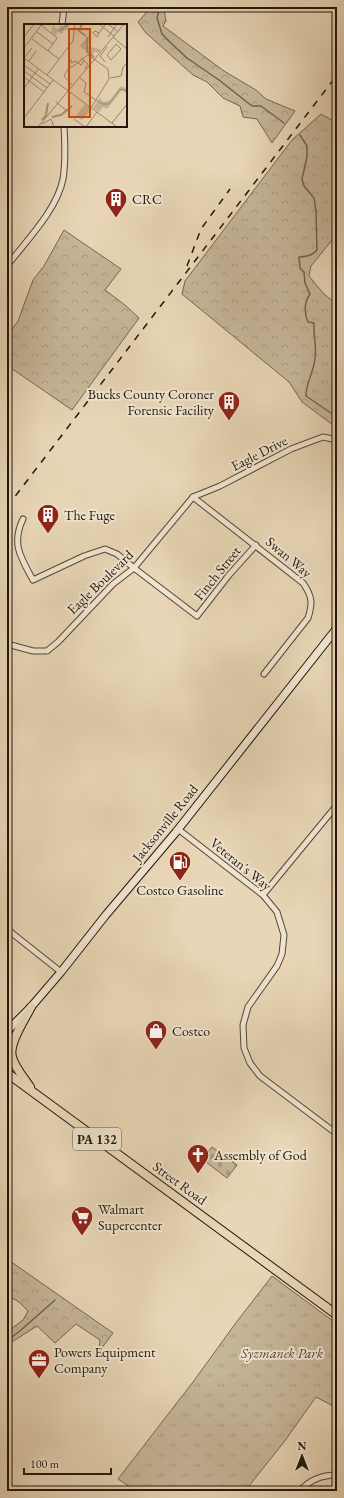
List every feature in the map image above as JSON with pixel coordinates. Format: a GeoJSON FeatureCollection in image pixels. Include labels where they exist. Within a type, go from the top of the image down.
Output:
{"type":"FeatureCollection","features":[{"type":"Feature","properties":{"kind":"main road","name":"Jacksonville Road"},"geometry":{"type":"LineString","coordinates":[[7,1031],[31,1007],[61,972],[105,916],[178,829],[337,628]]}},
{"type":"Feature","properties":{"kind":"main road"},"geometry":{"type":"LineString","coordinates":[[31,1007],[13,1042],[12,1056],[34,1092]]}},
{"type":"Feature","properties":{"kind":"main road","name":"Street Road"},"geometry":{"type":"LineString","coordinates":[[7,1072],[337,1315]]}},
{"type":"Feature","properties":{"kind":"street"},"geometry":{"type":"LineString","coordinates":[[62,24],[64,7]]}},
{"type":"Feature","properties":{"kind":"street"},"geometry":{"type":"LineString","coordinates":[[7,266],[51,209],[59,193],[64,169],[64,127]]}},
{"type":"Feature","properties":{"kind":"street","name":"Eagle Drive"},"geometry":{"type":"LineString","coordinates":[[193,497],[220,486],[291,449],[323,437],[337,440]]}},
{"type":"Feature","properties":{"kind":"street","name":"Swan Way"},"geometry":{"type":"LineString","coordinates":[[193,497],[303,583],[310,593],[312,607],[308,618],[264,674]]}},
{"type":"Feature","properties":{"kind":"street","name":"Eagle Boulevard"},"geometry":{"type":"LineString","coordinates":[[7,644],[33,651],[47,651],[58,642],[113,584],[134,568],[193,497]]}},
{"type":"Feature","properties":{"kind":"street"},"geometry":{"type":"LineString","coordinates":[[23,519],[17,534],[18,548],[33,580],[84,556],[105,549],[114,552],[134,568]]}},
{"type":"Feature","properties":{"kind":"street","name":"Finch Street"},"geometry":{"type":"LineString","coordinates":[[134,568],[197,616],[229,575],[256,545]]}},
{"type":"Feature","properties":{"kind":"street"},"geometry":{"type":"LineString","coordinates":[[263,895],[337,805]]}},
{"type":"Feature","properties":{"kind":"street","name":"Veteran's Way"},"geometry":{"type":"LineString","coordinates":[[178,829],[263,895],[272,904],[279,917],[284,935],[283,945],[277,966],[251,1002],[246,1013],[243,1025],[243,1043],[246,1056],[252,1068],[260,1076],[337,1134]]}},
{"type":"Feature","properties":{"kind":"street"},"geometry":{"type":"LineString","coordinates":[[7,884],[8,930],[61,972]]}},
{"type":"Feature","properties":{"kind":"street"},"geometry":{"type":"LineString","coordinates":[[300,1491],[306,1484],[318,1478],[337,1475]]}},
{"type":"Feature","properties":{"kind":"green space"},"geometry":{"type":"Polygon","coordinates":[[[142,7],[165,7],[166,21],[163,26],[224,71],[256,90],[266,99],[295,111],[272,143],[257,119],[243,117],[240,106],[223,98],[207,82],[193,75],[145,32],[138,22],[146,13],[142,7]]]}},
{"type":"Feature","properties":{"kind":"green space"},"geometry":{"type":"Polygon","coordinates":[[[321,114],[337,123],[337,234],[311,266],[309,276],[323,293],[337,305],[337,428],[302,402],[289,382],[182,294],[185,281],[292,140],[321,114]]]}},
{"type":"Feature","properties":{"kind":"green space"},"geometry":{"type":"Polygon","coordinates":[[[64,230],[121,269],[105,290],[139,318],[72,410],[8,366],[7,336],[18,321],[33,280],[44,266],[64,230]]]}},
{"type":"Feature","properties":{"kind":"green space"},"geometry":{"type":"Polygon","coordinates":[[[212,1147],[237,1165],[227,1178],[202,1159],[212,1147]]]}},
{"type":"Feature","properties":{"kind":"green space"},"geometry":{"type":"Polygon","coordinates":[[[7,1259],[113,1333],[101,1349],[99,1348],[100,1340],[76,1324],[55,1343],[37,1326],[7,1345],[7,1332],[23,1320],[28,1311],[19,1302],[7,1295],[7,1259]]]}},
{"type":"Feature","properties":{"kind":"green space","name":"Syzmanek Park"},"geometry":{"type":"Polygon","coordinates":[[[272,1276],[337,1324],[337,1408],[316,1397],[284,1442],[245,1491],[136,1491],[118,1479],[193,1382],[272,1276]]]}},
{"type":"Feature","properties":{"kind":"waterway"},"geometry":{"type":"LineString","coordinates":[[160,7],[157,18],[162,34],[172,44],[187,58],[219,80],[252,106],[261,106],[284,123]]}},
{"type":"Feature","properties":{"kind":"waterway"},"geometry":{"type":"LineString","coordinates":[[300,135],[307,146],[307,157],[302,179],[304,186],[314,198],[316,211],[317,250],[309,256],[299,257],[300,268],[304,272],[305,283],[310,294],[305,311],[308,322],[314,323],[316,349],[306,396],[337,417]]}},
{"type":"Feature","properties":{"kind":"waterway"},"geometry":{"type":"LineString","coordinates":[[7,1341],[55,1300]]}},
{"type":"Feature","properties":{"kind":"railway"},"geometry":{"type":"LineString","coordinates":[[7,507],[337,75]]}},
{"type":"Feature","properties":{"kind":"railway"},"geometry":{"type":"LineString","coordinates":[[187,266],[201,229],[230,189]]}},
{"type":"Feature","properties":{"kind":"railway"},"geometry":{"type":"LineString","coordinates":[[7,470],[13,462]]}},
{"type":"Feature","properties":{"kind":"place","name":"CRC"},"geometry":{"type":"Point","coordinates":[116,218]}},
{"type":"Feature","properties":{"kind":"place","name":"Bucks County Coroner Forensic Facility"},"geometry":{"type":"Point","coordinates":[229,422]}},
{"type":"Feature","properties":{"kind":"place","name":"The Fuge"},"geometry":{"type":"Point","coordinates":[48,534]}},
{"type":"Feature","properties":{"kind":"place","name":"Costco Gasoline"},"geometry":{"type":"Point","coordinates":[180,882]}},
{"type":"Feature","properties":{"kind":"place","name":"Costco"},"geometry":{"type":"Point","coordinates":[156,1050]}},
{"type":"Feature","properties":{"kind":"place","name":"Assembly of God"},"geometry":{"type":"Point","coordinates":[198,1174]}},
{"type":"Feature","properties":{"kind":"place","name":"Walmart Supercenter"},"geometry":{"type":"Point","coordinates":[82,1236]}},
{"type":"Feature","properties":{"kind":"place","name":"Powers Equipment Company"},"geometry":{"type":"Point","coordinates":[39,1380]}}]}
